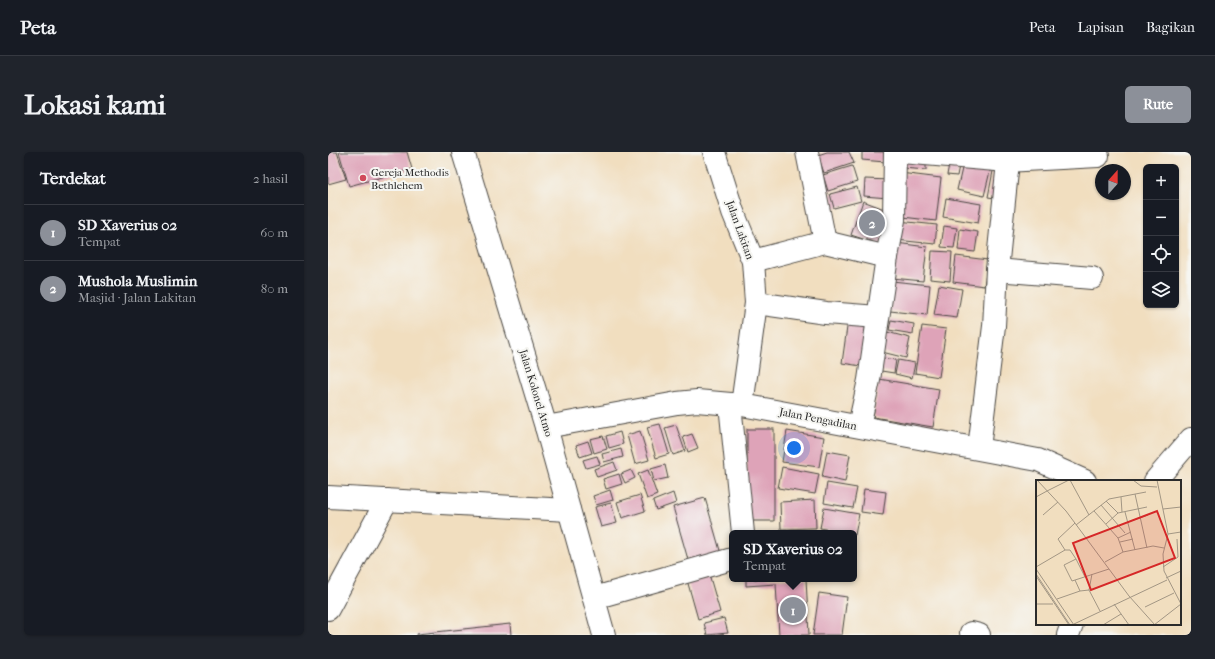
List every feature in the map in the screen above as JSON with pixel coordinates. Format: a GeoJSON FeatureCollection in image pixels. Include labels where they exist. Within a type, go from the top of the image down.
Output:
{"type":"FeatureCollection","features":[{"type":"Feature","properties":{"kind":"street","name":"Jalan Kolonel Atmo"},"geometry":{"type":"LineString","coordinates":[[463,152],[546,427],[604,635]]}},
{"type":"Feature","properties":{"kind":"street","name":"Jalan Lakitan"},"geometry":{"type":"LineString","coordinates":[[714,152],[733,212],[753,261],[756,303],[736,405],[743,530]]}},
{"type":"Feature","properties":{"kind":"street"},"geometry":{"type":"LineString","coordinates":[[807,152],[825,242]]}},
{"type":"Feature","properties":{"kind":"street"},"geometry":{"type":"LineString","coordinates":[[859,426],[870,380],[886,257],[894,220],[894,152]]}},
{"type":"Feature","properties":{"kind":"street"},"geometry":{"type":"LineString","coordinates":[[901,152],[1009,156],[1098,156]]}},
{"type":"Feature","properties":{"kind":"street"},"geometry":{"type":"LineString","coordinates":[[979,448],[994,326],[997,270],[1009,156]]}},
{"type":"Feature","properties":{"kind":"street"},"geometry":{"type":"LineString","coordinates":[[753,261],[825,242],[886,257]]}},
{"type":"Feature","properties":{"kind":"street"},"geometry":{"type":"LineString","coordinates":[[997,270],[1092,278]]}},
{"type":"Feature","properties":{"kind":"street"},"geometry":{"type":"LineString","coordinates":[[756,303],[826,313],[878,317]]}},
{"type":"Feature","properties":{"kind":"street","name":"Jalan Pengadilan"},"geometry":{"type":"LineString","coordinates":[[546,427],[677,403],[697,401],[736,405],[859,426],[1038,460],[1083,480]]}},
{"type":"Feature","properties":{"kind":"street"},"geometry":{"type":"LineString","coordinates":[[1156,480],[1191,439]]}},
{"type":"Feature","properties":{"kind":"street"},"geometry":{"type":"LineString","coordinates":[[328,497],[569,510]]}},
{"type":"Feature","properties":{"kind":"street"},"geometry":{"type":"LineString","coordinates":[[328,609],[387,500]]}},
{"type":"Feature","properties":{"kind":"street"},"geometry":{"type":"LineString","coordinates":[[594,598],[729,560]]}},
{"type":"Feature","properties":{"kind":"street"},"geometry":{"type":"LineString","coordinates":[[1068,635],[1072,625]]}},
{"type":"Feature","properties":{"kind":"building"},"geometry":{"type":"Polygon","coordinates":[[[328,152],[337,152],[346,179],[328,184],[328,152]]]}},
{"type":"Feature","properties":{"kind":"building","name":"Gereja Methodis Bethlehem"},"geometry":{"type":"Polygon","coordinates":[[[339,152],[407,152],[412,169],[349,186],[339,152]]]}},
{"type":"Feature","properties":{"kind":"building"},"geometry":{"type":"Polygon","coordinates":[[[827,152],[849,152],[854,163],[824,173],[818,155],[827,152]]]}},
{"type":"Feature","properties":{"kind":"building"},"geometry":{"type":"Polygon","coordinates":[[[862,152],[886,152],[885,162],[862,160],[862,152]]]}},
{"type":"Feature","properties":{"kind":"building"},"geometry":{"type":"Polygon","coordinates":[[[904,154],[926,155],[926,170],[903,168],[904,154]]]}},
{"type":"Feature","properties":{"kind":"building"},"geometry":{"type":"Polygon","coordinates":[[[950,159],[960,160],[957,176],[947,175],[950,159]]]}},
{"type":"Feature","properties":{"kind":"building"},"geometry":{"type":"Polygon","coordinates":[[[964,160],[991,167],[984,196],[957,190],[964,160]]]}},
{"type":"Feature","properties":{"kind":"building"},"geometry":{"type":"Polygon","coordinates":[[[852,166],[857,182],[828,191],[823,175],[852,166]]]}},
{"type":"Feature","properties":{"kind":"building"},"geometry":{"type":"Polygon","coordinates":[[[994,166],[1007,169],[1001,199],[988,197],[994,166]]]}},
{"type":"Feature","properties":{"kind":"building"},"geometry":{"type":"Polygon","coordinates":[[[900,173],[941,178],[936,221],[895,216],[900,173]]]}},
{"type":"Feature","properties":{"kind":"building"},"geometry":{"type":"Polygon","coordinates":[[[865,179],[889,180],[888,198],[864,196],[865,179]]]}},
{"type":"Feature","properties":{"kind":"building"},"geometry":{"type":"Polygon","coordinates":[[[857,187],[861,201],[834,208],[830,194],[857,187]]]}},
{"type":"Feature","properties":{"kind":"building"},"geometry":{"type":"Polygon","coordinates":[[[946,198],[981,204],[978,223],[943,217],[946,198]]]}},
{"type":"Feature","properties":{"kind":"building"},"geometry":{"type":"Polygon","coordinates":[[[863,201],[892,212],[881,245],[851,235],[863,201]]]}},
{"type":"Feature","properties":{"kind":"building"},"geometry":{"type":"Polygon","coordinates":[[[898,221],[937,225],[935,244],[896,240],[898,221]]]}},
{"type":"Feature","properties":{"kind":"building"},"geometry":{"type":"Polygon","coordinates":[[[944,226],[957,228],[954,248],[941,247],[944,226]]]}},
{"type":"Feature","properties":{"kind":"building"},"geometry":{"type":"Polygon","coordinates":[[[960,229],[978,232],[975,252],[958,250],[960,229]]]}},
{"type":"Feature","properties":{"kind":"building"},"geometry":{"type":"Polygon","coordinates":[[[896,243],[927,247],[923,281],[892,278],[896,243]]]}},
{"type":"Feature","properties":{"kind":"building"},"geometry":{"type":"Polygon","coordinates":[[[932,251],[952,252],[950,281],[930,279],[932,251]]]}},
{"type":"Feature","properties":{"kind":"building"},"geometry":{"type":"Polygon","coordinates":[[[956,256],[988,260],[984,286],[953,282],[956,256]]]}},
{"type":"Feature","properties":{"kind":"building"},"geometry":{"type":"Polygon","coordinates":[[[892,281],[930,285],[927,315],[890,311],[892,281]]]}},
{"type":"Feature","properties":{"kind":"building"},"geometry":{"type":"Polygon","coordinates":[[[939,285],[962,289],[957,318],[934,315],[939,285]]]}},
{"type":"Feature","properties":{"kind":"building"},"geometry":{"type":"Polygon","coordinates":[[[848,320],[866,323],[861,366],[842,363],[848,320]]]}},
{"type":"Feature","properties":{"kind":"building"},"geometry":{"type":"Polygon","coordinates":[[[891,320],[914,324],[913,334],[889,330],[891,320]]]}},
{"type":"Feature","properties":{"kind":"building"},"geometry":{"type":"Polygon","coordinates":[[[922,326],[946,329],[939,377],[915,373],[922,326]]]}},
{"type":"Feature","properties":{"kind":"building"},"geometry":{"type":"Polygon","coordinates":[[[887,332],[910,338],[906,358],[882,352],[887,332]]]}},
{"type":"Feature","properties":{"kind":"building"},"geometry":{"type":"Polygon","coordinates":[[[877,357],[896,360],[894,373],[875,370],[877,357]]]}},
{"type":"Feature","properties":{"kind":"building"},"geometry":{"type":"Polygon","coordinates":[[[898,360],[915,363],[912,378],[895,374],[898,360]]]}},
{"type":"Feature","properties":{"kind":"building"},"geometry":{"type":"Polygon","coordinates":[[[879,379],[939,389],[933,427],[873,417],[879,379]]]}},
{"type":"Feature","properties":{"kind":"building"},"geometry":{"type":"Polygon","coordinates":[[[660,424],[669,454],[656,458],[647,427],[660,424]]]}},
{"type":"Feature","properties":{"kind":"building"},"geometry":{"type":"Polygon","coordinates":[[[676,425],[685,451],[673,455],[665,428],[676,425]]]}},
{"type":"Feature","properties":{"kind":"building"},"geometry":{"type":"Polygon","coordinates":[[[747,429],[774,429],[774,521],[747,521],[747,429]]]}},
{"type":"Feature","properties":{"kind":"building"},"geometry":{"type":"Polygon","coordinates":[[[640,431],[649,460],[635,464],[627,435],[640,431]]]}},
{"type":"Feature","properties":{"kind":"building"},"geometry":{"type":"Polygon","coordinates":[[[787,431],[824,437],[819,467],[782,462],[787,431]]]}},
{"type":"Feature","properties":{"kind":"building"},"geometry":{"type":"Polygon","coordinates":[[[620,432],[623,444],[609,448],[606,436],[620,432]]]}},
{"type":"Feature","properties":{"kind":"building"},"geometry":{"type":"Polygon","coordinates":[[[692,434],[698,448],[688,452],[683,437],[692,434]]]}},
{"type":"Feature","properties":{"kind":"building"},"geometry":{"type":"Polygon","coordinates":[[[603,436],[607,449],[594,453],[590,439],[603,436]]]}},
{"type":"Feature","properties":{"kind":"building"},"geometry":{"type":"Polygon","coordinates":[[[588,441],[592,453],[580,457],[576,445],[588,441]]]}},
{"type":"Feature","properties":{"kind":"building"},"geometry":{"type":"Polygon","coordinates":[[[621,449],[623,457],[604,462],[602,454],[621,449]]]}},
{"type":"Feature","properties":{"kind":"building"},"geometry":{"type":"Polygon","coordinates":[[[827,451],[850,455],[845,482],[822,477],[827,451]]]}},
{"type":"Feature","properties":{"kind":"building"},"geometry":{"type":"Polygon","coordinates":[[[597,456],[600,464],[586,468],[583,460],[597,456]]]}},
{"type":"Feature","properties":{"kind":"building"},"geometry":{"type":"Polygon","coordinates":[[[614,462],[617,470],[597,477],[594,469],[614,462]]]}},
{"type":"Feature","properties":{"kind":"building"},"geometry":{"type":"Polygon","coordinates":[[[665,465],[668,478],[654,481],[651,469],[665,465]]]}},
{"type":"Feature","properties":{"kind":"building"},"geometry":{"type":"Polygon","coordinates":[[[782,467],[819,474],[815,494],[778,488],[782,467]]]}},
{"type":"Feature","properties":{"kind":"building"},"geometry":{"type":"Polygon","coordinates":[[[631,470],[635,478],[625,483],[621,474],[631,470]]]}},
{"type":"Feature","properties":{"kind":"building"},"geometry":{"type":"Polygon","coordinates":[[[648,470],[657,495],[647,499],[638,474],[648,470]]]}},
{"type":"Feature","properties":{"kind":"building"},"geometry":{"type":"Polygon","coordinates":[[[619,474],[622,484],[606,489],[603,479],[619,474]]]}},
{"type":"Feature","properties":{"kind":"building"},"geometry":{"type":"Polygon","coordinates":[[[827,483],[857,488],[853,508],[824,503],[827,483]]]}},
{"type":"Feature","properties":{"kind":"building"},"geometry":{"type":"Polygon","coordinates":[[[864,489],[886,492],[883,515],[861,512],[864,489]]]}},
{"type":"Feature","properties":{"kind":"building"},"geometry":{"type":"Polygon","coordinates":[[[610,490],[613,500],[596,505],[593,496],[610,490]]]}},
{"type":"Feature","properties":{"kind":"building"},"geometry":{"type":"Polygon","coordinates":[[[673,493],[676,503],[656,510],[653,501],[673,493]]]}},
{"type":"Feature","properties":{"kind":"building"},"geometry":{"type":"Polygon","coordinates":[[[640,495],[645,511],[622,518],[617,502],[640,495]]]}},
{"type":"Feature","properties":{"kind":"building"},"geometry":{"type":"Polygon","coordinates":[[[705,498],[721,554],[689,563],[673,507],[705,498]]]}},
{"type":"Feature","properties":{"kind":"building"},"geometry":{"type":"Polygon","coordinates":[[[815,500],[816,528],[781,529],[780,502],[815,500]]]}},
{"type":"Feature","properties":{"kind":"building"},"geometry":{"type":"Polygon","coordinates":[[[611,503],[617,523],[601,527],[595,507],[611,503]]]}},
{"type":"Feature","properties":{"kind":"building"},"geometry":{"type":"Polygon","coordinates":[[[824,508],[859,514],[856,530],[830,530],[820,528],[824,508]]]}},
{"type":"Feature","properties":{"kind":"building"},"geometry":{"type":"Polygon","coordinates":[[[709,574],[720,612],[698,619],[687,580],[709,574]]]}},
{"type":"Feature","properties":{"kind":"building"},"geometry":{"type":"Polygon","coordinates":[[[746,582],[806,582],[809,635],[779,635],[776,584],[746,586],[746,582]]]}},
{"type":"Feature","properties":{"kind":"building"},"geometry":{"type":"Polygon","coordinates":[[[819,593],[847,597],[842,635],[813,635],[819,593]]]}},
{"type":"Feature","properties":{"kind":"building"},"geometry":{"type":"Polygon","coordinates":[[[724,618],[728,633],[707,635],[704,623],[724,618]]]}},
{"type":"Feature","properties":{"kind":"building"},"geometry":{"type":"Polygon","coordinates":[[[510,624],[511,635],[417,635],[417,634],[510,624]]]}},
{"type":"Feature","properties":{"kind":"place","name":"Gereja Methodis Bethlehem"},"geometry":{"type":"Point","coordinates":[363,178]}},
{"type":"Feature","properties":{"kind":"place","name":"Mushola Muslimin"},"geometry":{"type":"Point","coordinates":[872,223]}},
{"type":"Feature","properties":{"kind":"place","name":"SD Xaverius 02"},"geometry":{"type":"Point","coordinates":[793,610]}}]}
